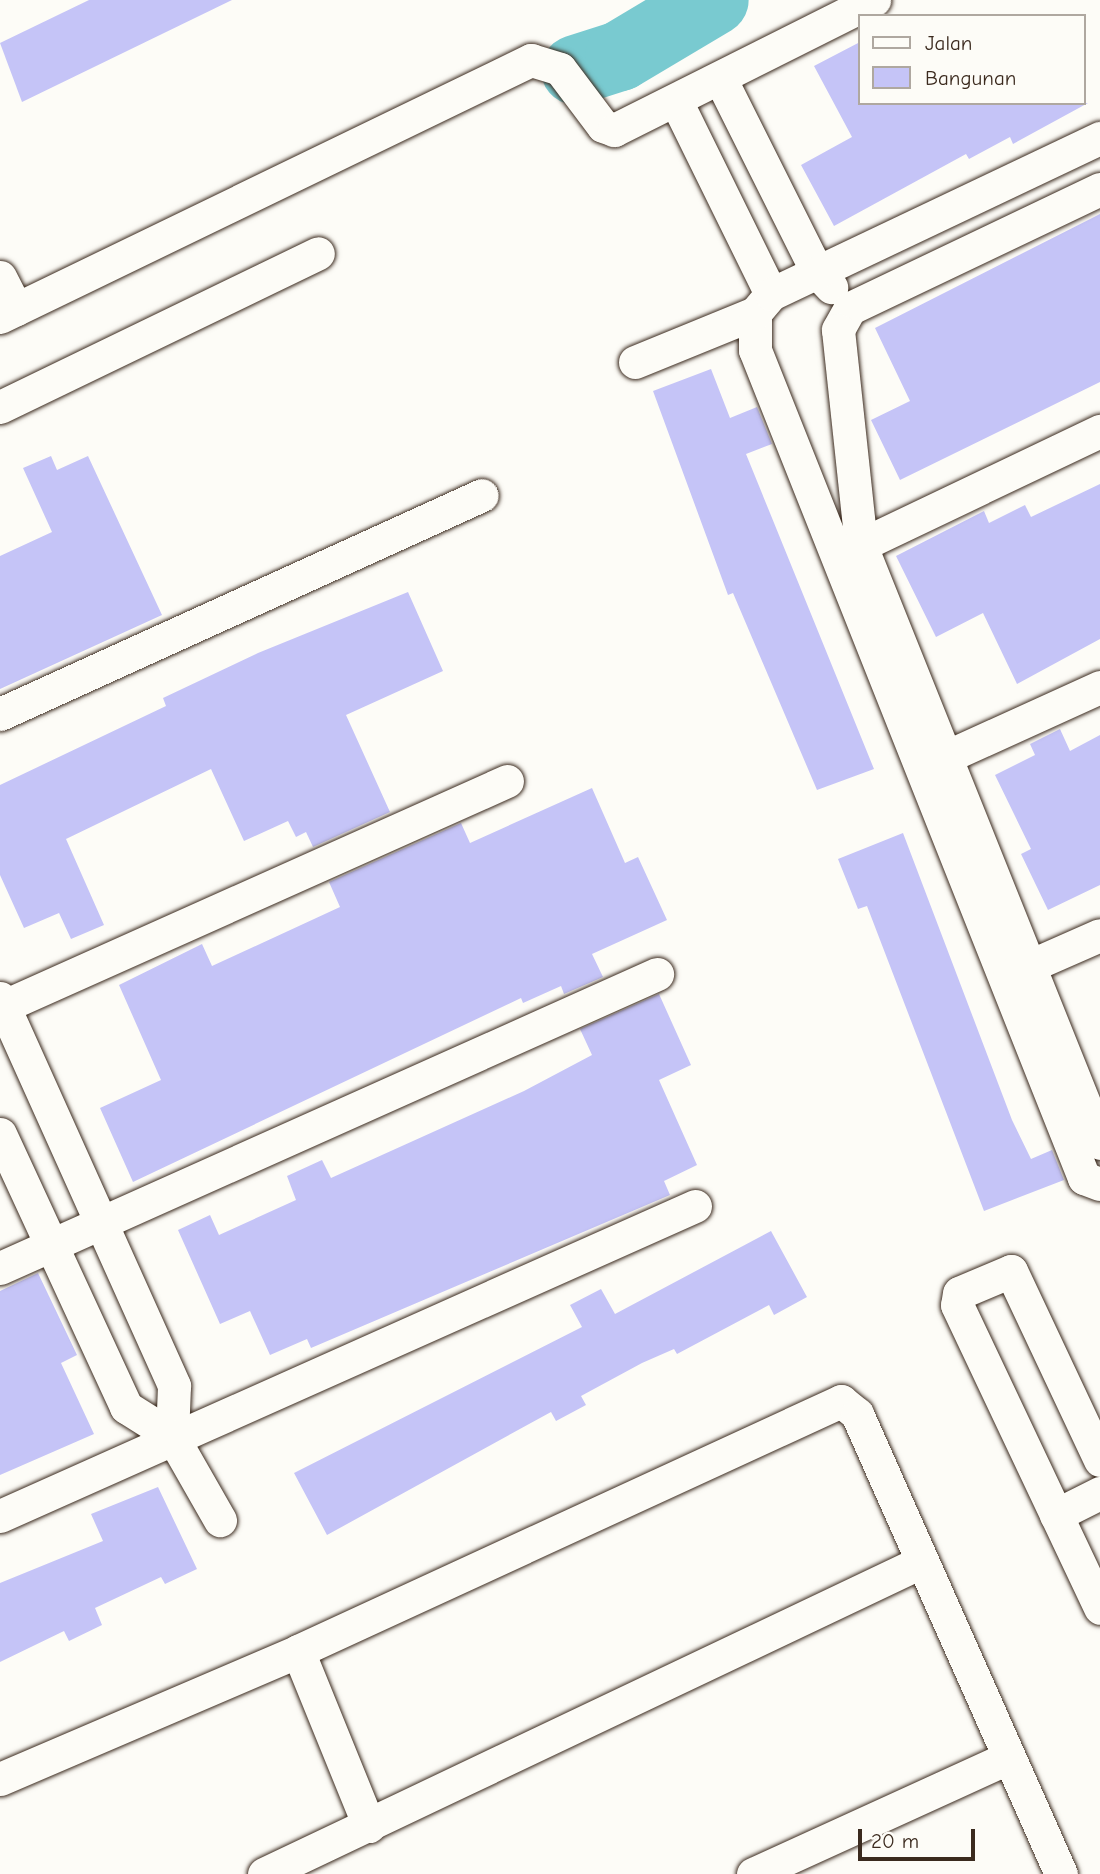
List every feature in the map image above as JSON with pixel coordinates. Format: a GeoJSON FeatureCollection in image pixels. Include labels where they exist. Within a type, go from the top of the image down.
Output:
{"type":"FeatureCollection","features":[{"type":"Feature","properties":{"kind":"street"},"geometry":{"type":"LineString","coordinates":[[0,276],[8,313],[531,60],[560,69],[603,126],[614,130],[677,103],[874,0]]}},
{"type":"Feature","properties":{"kind":"street"},"geometry":{"type":"LineString","coordinates":[[721,80],[817,272],[850,308]]}},
{"type":"Feature","properties":{"kind":"street"},"geometry":{"type":"LineString","coordinates":[[677,103],[763,303],[755,350],[850,551],[1019,971],[1100,1143]]}},
{"type":"Feature","properties":{"kind":"street"},"geometry":{"type":"LineString","coordinates":[[635,362],[763,303],[817,272],[1100,138]]}},
{"type":"Feature","properties":{"kind":"street"},"geometry":{"type":"LineString","coordinates":[[850,551],[838,330],[850,308],[1100,189]]}},
{"type":"Feature","properties":{"kind":"street"},"geometry":{"type":"LineString","coordinates":[[0,407],[318,253]]}},
{"type":"Feature","properties":{"kind":"street"},"geometry":{"type":"LineString","coordinates":[[850,551],[1100,431]]}},
{"type":"Feature","properties":{"kind":"street"},"geometry":{"type":"LineString","coordinates":[[0,714],[481,495]]}},
{"type":"Feature","properties":{"kind":"street"},"geometry":{"type":"LineString","coordinates":[[935,762],[1100,687]]}},
{"type":"Feature","properties":{"kind":"street"},"geometry":{"type":"LineString","coordinates":[[172,1436],[174,1386],[102,1218],[2,1002],[507,781]]}},
{"type":"Feature","properties":{"kind":"street"},"geometry":{"type":"LineString","coordinates":[[1019,971],[1100,935]]}},
{"type":"Feature","properties":{"kind":"street"},"geometry":{"type":"LineString","coordinates":[[1019,971],[1084,1178],[1100,1184]]}},
{"type":"Feature","properties":{"kind":"street"},"geometry":{"type":"LineString","coordinates":[[0,1268],[102,1218],[657,974]]}},
{"type":"Feature","properties":{"kind":"street"},"geometry":{"type":"LineString","coordinates":[[0,1134],[126,1407],[172,1436],[220,1520]]}},
{"type":"Feature","properties":{"kind":"street"},"geometry":{"type":"LineString","coordinates":[[0,1516],[172,1436],[695,1206]]}},
{"type":"Feature","properties":{"kind":"street"},"geometry":{"type":"LineString","coordinates":[[1100,1460],[1011,1271],[959,1293],[957,1305],[1100,1608]]}},
{"type":"Feature","properties":{"kind":"street"},"geometry":{"type":"LineString","coordinates":[[0,1779],[298,1651],[841,1401],[858,1414],[920,1562],[1061,1874]]}},
{"type":"Feature","properties":{"kind":"street"},"geometry":{"type":"LineString","coordinates":[[1056,1515],[1100,1493]]}},
{"type":"Feature","properties":{"kind":"street"},"geometry":{"type":"LineString","coordinates":[[264,1874],[920,1562]]}},
{"type":"Feature","properties":{"kind":"street"},"geometry":{"type":"LineString","coordinates":[[298,1651],[369,1826]]}},
{"type":"Feature","properties":{"kind":"street"},"geometry":{"type":"LineString","coordinates":[[753,1874],[1007,1758]]}},
{"type":"Feature","properties":{"kind":"building"},"geometry":{"type":"Polygon","coordinates":[[[89,0],[232,0],[22,102],[0,43],[89,0]]]}},
{"type":"Feature","properties":{"kind":"building"},"geometry":{"type":"Polygon","coordinates":[[[858,43],[858,105],[1084,105],[1013,144],[1010,137],[969,159],[966,154],[834,226],[801,165],[852,137],[814,66],[858,43]]]}},
{"type":"Feature","properties":{"kind":"building"},"geometry":{"type":"Polygon","coordinates":[[[1100,214],[1100,382],[900,480],[871,420],[910,401],[875,328],[1100,214]]]}},
{"type":"Feature","properties":{"kind":"building"},"geometry":{"type":"Polygon","coordinates":[[[711,369],[730,418],[757,407],[772,444],[746,454],[874,769],[817,790],[733,593],[728,595],[653,391],[711,369]]]}},
{"type":"Feature","properties":{"kind":"building"},"geometry":{"type":"Polygon","coordinates":[[[51,456],[57,470],[88,456],[162,615],[0,689],[0,556],[52,532],[23,468],[51,456]]]}},
{"type":"Feature","properties":{"kind":"building"},"geometry":{"type":"Polygon","coordinates":[[[1100,484],[1100,639],[1017,684],[983,613],[936,637],[896,556],[984,511],[989,523],[1025,505],[1031,517],[1100,484]]]}},
{"type":"Feature","properties":{"kind":"building"},"geometry":{"type":"Polygon","coordinates":[[[408,592],[443,671],[346,715],[390,812],[313,847],[306,832],[296,837],[288,821],[244,841],[211,769],[66,839],[104,925],[71,939],[59,913],[24,928],[0,875],[0,785],[166,706],[163,698],[258,653],[408,592]]]}},
{"type":"Feature","properties":{"kind":"building"},"geometry":{"type":"Polygon","coordinates":[[[1060,729],[1070,751],[1100,735],[1100,885],[1048,910],[1021,854],[1031,849],[995,775],[1035,755],[1030,744],[1060,729]]]}},
{"type":"Feature","properties":{"kind":"building"},"geometry":{"type":"Polygon","coordinates":[[[592,788],[625,863],[638,857],[667,920],[592,954],[603,977],[564,994],[561,986],[523,1003],[521,998],[133,1182],[100,1108],[161,1080],[119,985],[202,944],[212,966],[340,907],[329,882],[461,823],[470,843],[592,788]]]}},
{"type":"Feature","properties":{"kind":"building"},"geometry":{"type":"Polygon","coordinates":[[[903,833],[1012,1120],[1031,1159],[1052,1150],[1064,1180],[984,1211],[867,906],[858,909],[838,859],[903,833]]]}},
{"type":"Feature","properties":{"kind":"building"},"geometry":{"type":"Polygon","coordinates":[[[659,994],[691,1065],[659,1080],[697,1165],[664,1181],[670,1195],[311,1348],[307,1339],[270,1355],[250,1311],[220,1324],[178,1230],[210,1215],[219,1235],[296,1200],[287,1176],[322,1160],[331,1178],[524,1091],[592,1055],[580,1029],[659,994]]]}},
{"type":"Feature","properties":{"kind":"building"},"geometry":{"type":"Polygon","coordinates":[[[771,1231],[807,1297],[774,1315],[769,1305],[677,1354],[674,1349],[642,1363],[581,1396],[586,1405],[556,1421],[551,1412],[327,1535],[294,1473],[582,1327],[570,1305],[601,1289],[615,1314],[771,1231]]]}},
{"type":"Feature","properties":{"kind":"building"},"geometry":{"type":"Polygon","coordinates":[[[38,1273],[77,1355],[61,1363],[94,1434],[0,1475],[0,1291],[38,1273]]]}},
{"type":"Feature","properties":{"kind":"building"},"geometry":{"type":"Polygon","coordinates":[[[158,1487],[197,1569],[165,1584],[161,1577],[95,1608],[102,1625],[69,1641],[64,1631],[0,1662],[0,1583],[103,1541],[91,1514],[158,1487]]]}},
{"type":"Feature","properties":{"kind":"waterway"},"geometry":{"type":"LineString","coordinates":[[576,70],[620,56],[714,0]]}}]}
